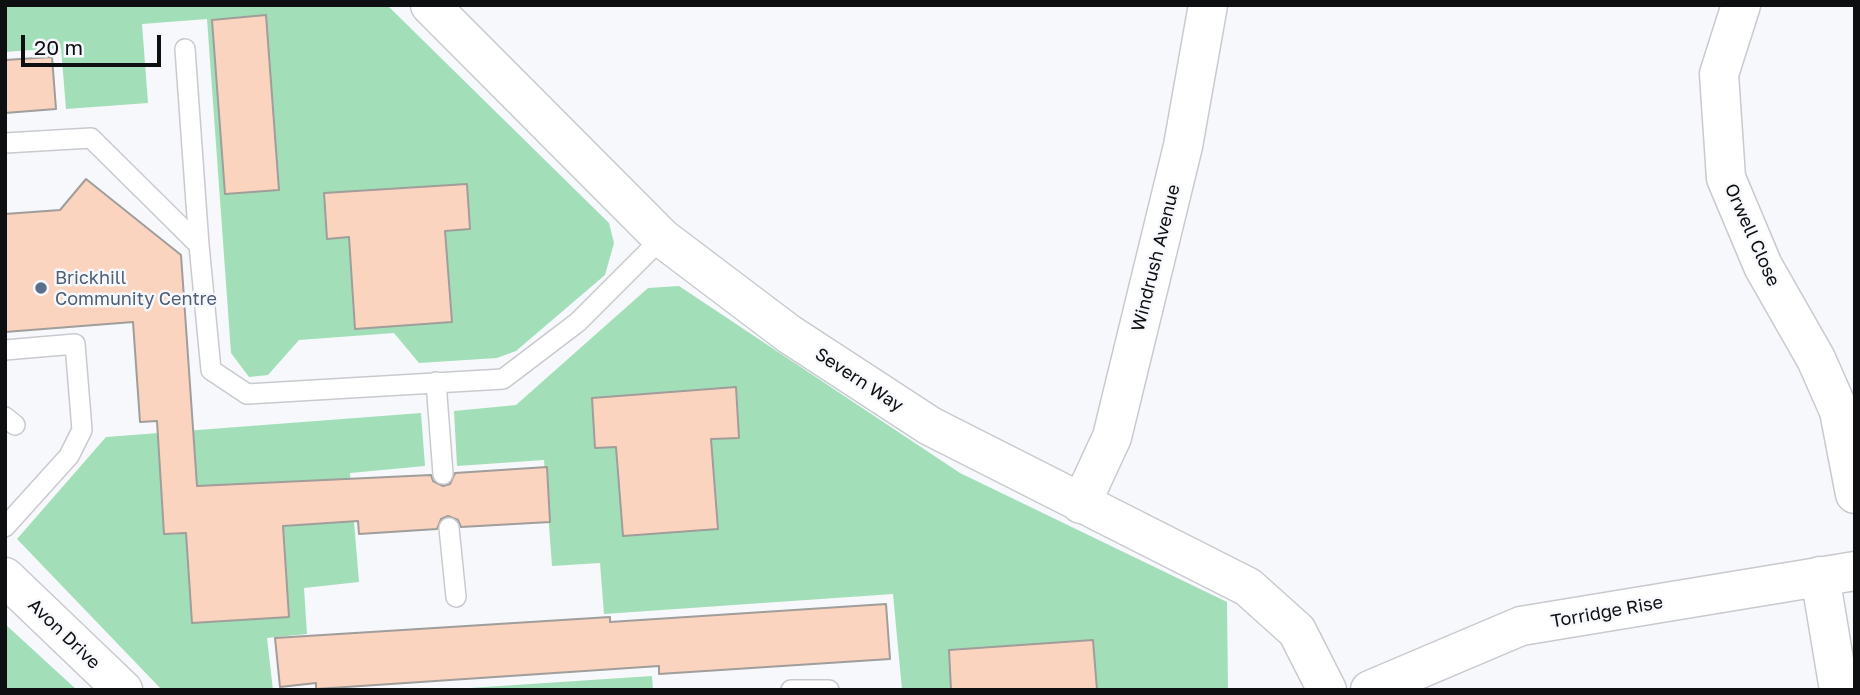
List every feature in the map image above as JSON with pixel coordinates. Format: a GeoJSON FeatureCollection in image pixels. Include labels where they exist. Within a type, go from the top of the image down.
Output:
{"type":"FeatureCollection","features":[{"type":"Feature","properties":{"kind":"street","name":"Severn Way"},"geometry":{"type":"LineString","coordinates":[[430,5],[662,238],[789,334],[930,426],[1248,587],[1297,631],[1327,690]]}},
{"type":"Feature","properties":{"kind":"street","name":"Windrush Avenue"},"geometry":{"type":"LineString","coordinates":[[1081,504],[1112,437],[1183,146],[1208,5]]}},
{"type":"Feature","properties":{"kind":"street","name":"Orwell Close"},"geometry":{"type":"LineString","coordinates":[[1741,5],[1720,74],[1726,178],[1763,267],[1816,359],[1839,411],[1855,494]]}},
{"type":"Feature","properties":{"kind":"street","name":"Torridge Rise"},"geometry":{"type":"LineString","coordinates":[[1370,690],[1521,626],[1837,574]]}},
{"type":"Feature","properties":{"kind":"street"},"geometry":{"type":"LineString","coordinates":[[1837,574],[1839,690]]}},
{"type":"Feature","properties":{"kind":"street","name":"Avon Drive"},"geometry":{"type":"LineString","coordinates":[[5,578],[123,690]]}},
{"type":"Feature","properties":{"kind":"lane"},"geometry":{"type":"LineString","coordinates":[[185,50],[211,370],[247,394],[503,379],[578,322],[662,238]]}},
{"type":"Feature","properties":{"kind":"lane"},"geometry":{"type":"LineString","coordinates":[[5,143],[91,138],[199,244]]}},
{"type":"Feature","properties":{"kind":"lane"},"geometry":{"type":"LineString","coordinates":[[5,351],[75,344],[82,430],[69,456],[5,527]]}},
{"type":"Feature","properties":{"kind":"lane"},"geometry":{"type":"LineString","coordinates":[[436,382],[443,474]]}},
{"type":"Feature","properties":{"kind":"lane"},"geometry":{"type":"LineString","coordinates":[[449,528],[456,597]]}},
{"type":"Feature","properties":{"kind":"lane"},"geometry":{"type":"LineString","coordinates":[[791,690],[829,690]]}},
{"type":"Feature","properties":{"kind":"green space"},"geometry":{"type":"Polygon","coordinates":[[[5,5],[387,5],[609,223],[614,243],[605,275],[516,351],[497,358],[419,363],[394,333],[299,340],[268,375],[249,377],[231,353],[207,19],[142,24],[148,103],[66,109],[61,48],[5,52],[5,5]]]}},
{"type":"Feature","properties":{"kind":"green space"},"geometry":{"type":"Polygon","coordinates":[[[679,286],[960,473],[1227,602],[1228,690],[902,690],[893,594],[604,614],[600,563],[552,566],[544,460],[457,466],[454,411],[516,405],[648,288],[679,286]]]}},
{"type":"Feature","properties":{"kind":"green space"},"geometry":{"type":"Polygon","coordinates":[[[421,413],[425,466],[350,473],[359,582],[304,588],[307,634],[267,638],[273,690],[162,690],[17,539],[106,437],[421,413]]]}},
{"type":"Feature","properties":{"kind":"green space"},"geometry":{"type":"Polygon","coordinates":[[[5,624],[77,690],[5,690],[5,624]]]}},
{"type":"Feature","properties":{"kind":"green space"},"geometry":{"type":"Polygon","coordinates":[[[652,676],[653,690],[439,690],[652,676]]]}},
{"type":"Feature","properties":{"kind":"building"},"geometry":{"type":"Polygon","coordinates":[[[266,15],[279,190],[225,194],[212,20],[266,15]]]}},
{"type":"Feature","properties":{"kind":"building"},"geometry":{"type":"Polygon","coordinates":[[[52,57],[56,109],[5,113],[5,60],[52,57]]]}},
{"type":"Feature","properties":{"kind":"building"},"geometry":{"type":"Polygon","coordinates":[[[86,179],[181,255],[197,486],[431,475],[433,481],[443,486],[450,484],[455,473],[547,467],[550,522],[461,527],[458,520],[448,516],[441,519],[437,529],[359,534],[358,521],[283,526],[289,617],[192,623],[186,533],[164,534],[157,421],[140,422],[133,322],[5,332],[5,214],[60,210],[86,179]]]}},
{"type":"Feature","properties":{"kind":"building"},"geometry":{"type":"Polygon","coordinates":[[[467,184],[470,229],[445,231],[452,322],[355,329],[349,237],[327,239],[324,193],[467,184]]]}},
{"type":"Feature","properties":{"kind":"building"},"geometry":{"type":"Polygon","coordinates":[[[736,387],[739,438],[711,439],[718,529],[623,536],[616,447],[595,448],[592,398],[736,387]]]}},
{"type":"Feature","properties":{"kind":"building"},"geometry":{"type":"Polygon","coordinates":[[[886,604],[890,659],[659,674],[659,666],[316,689],[316,683],[280,687],[275,638],[610,617],[610,622],[886,604]]]}},
{"type":"Feature","properties":{"kind":"building"},"geometry":{"type":"Polygon","coordinates":[[[1093,640],[1097,690],[951,690],[949,650],[1093,640]]]}},
{"type":"Feature","properties":{"kind":"place","name":"Brickhill Community Centre"},"geometry":{"type":"Point","coordinates":[41,288]}}]}
